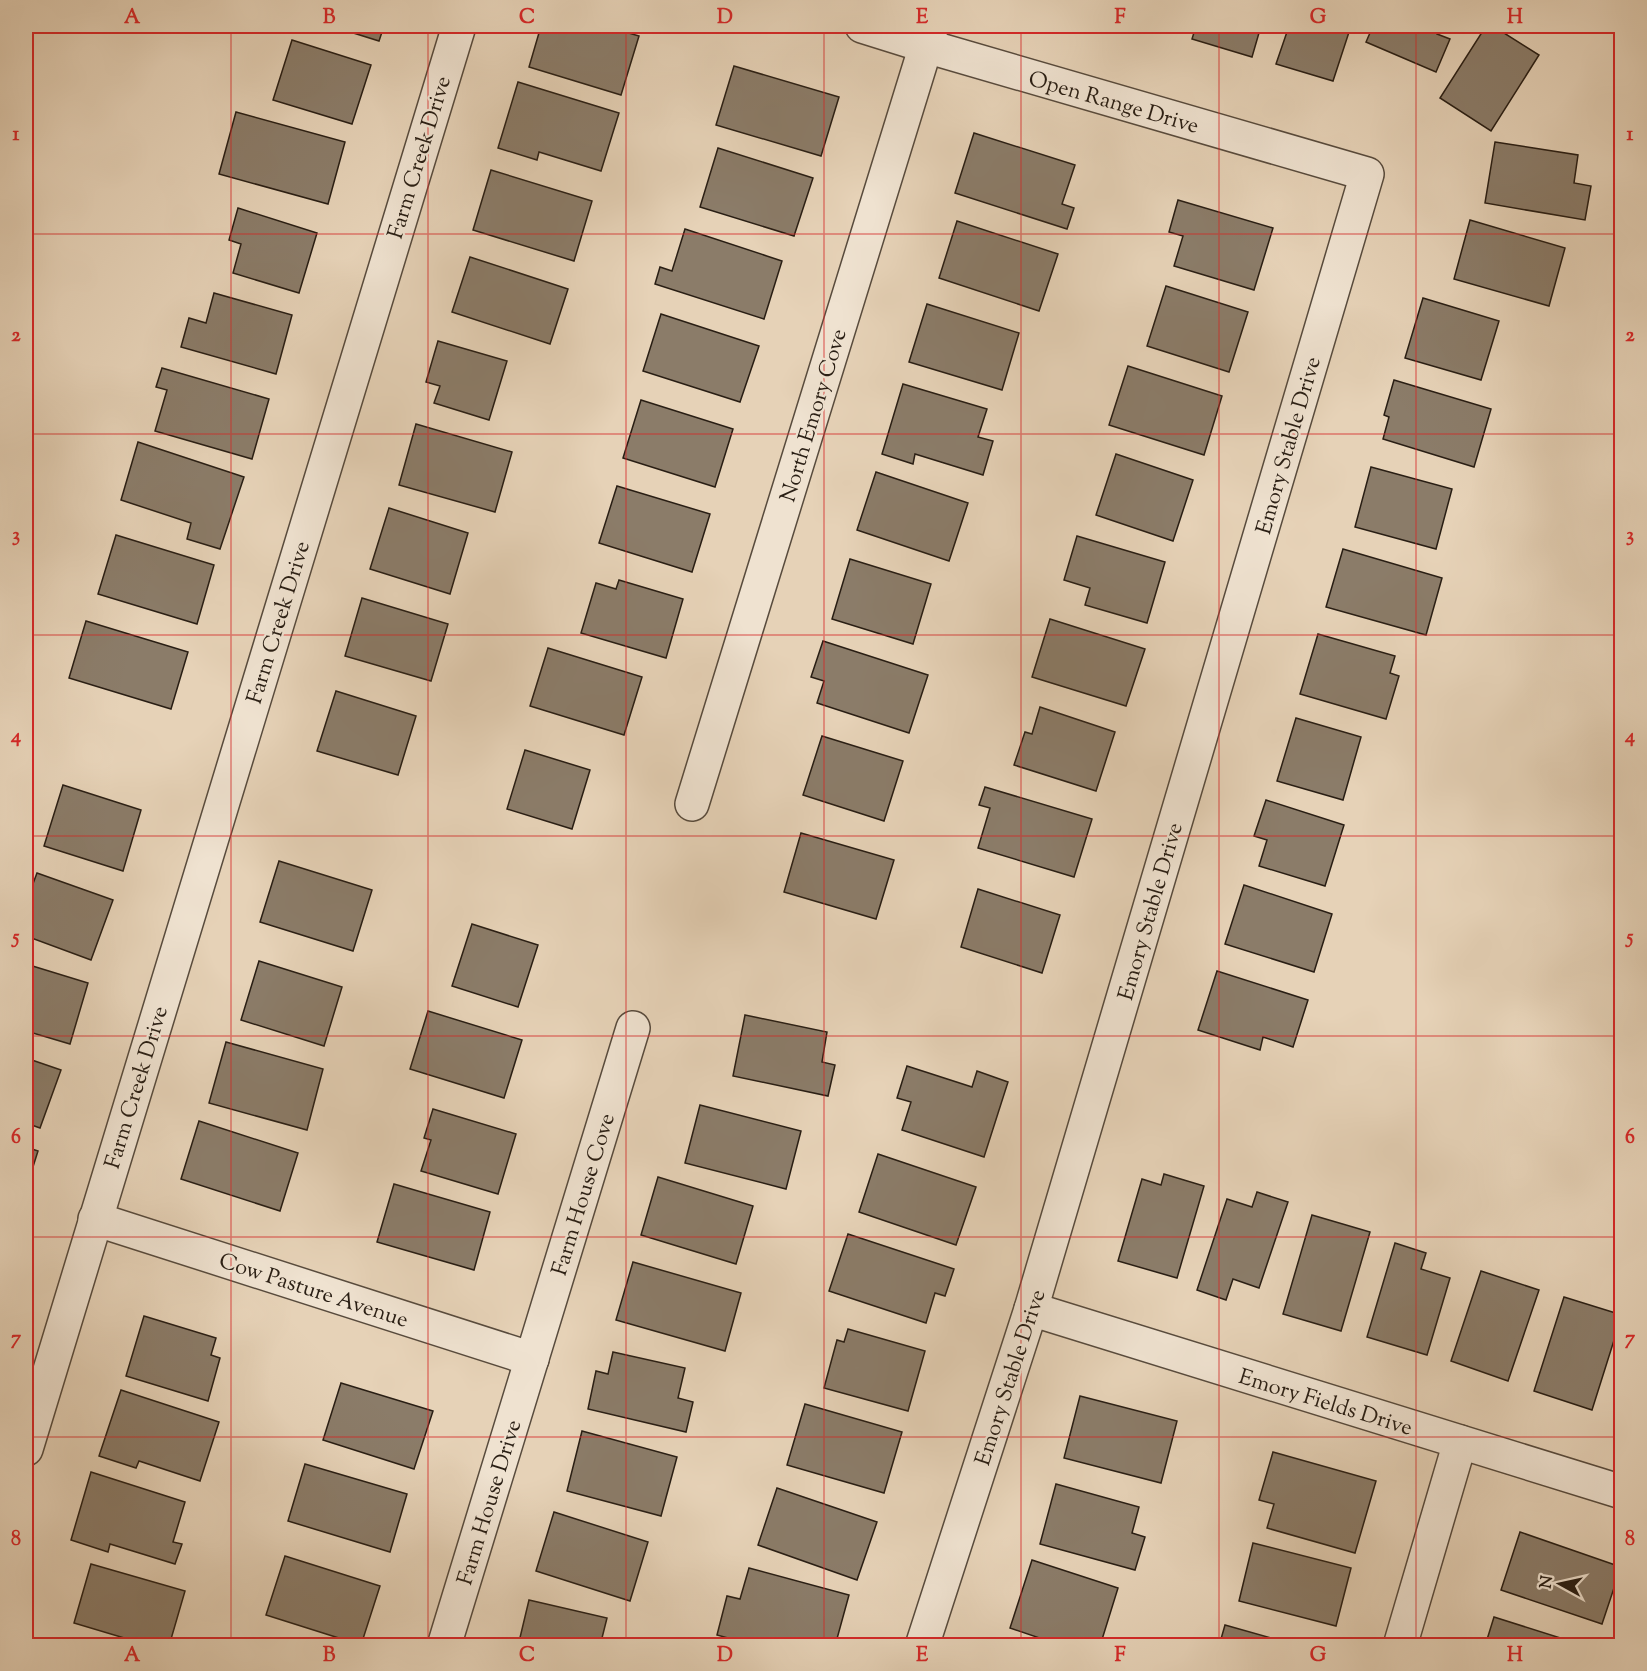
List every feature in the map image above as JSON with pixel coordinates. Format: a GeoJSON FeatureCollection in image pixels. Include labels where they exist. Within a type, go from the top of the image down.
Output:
{"type":"FeatureCollection","features":[{"type":"Feature","properties":{"kind":"street","name":"Farm Creek Drive"},"geometry":{"type":"LineString","coordinates":[[26,1449],[459,26]]}},
{"type":"Feature","properties":{"kind":"street","name":"Open Range Drive"},"geometry":{"type":"LineString","coordinates":[[862,26],[929,36],[1367,174]]}},
{"type":"Feature","properties":{"kind":"street","name":"North Emory Cove"},"geometry":{"type":"LineString","coordinates":[[692,804],[929,36]]}},
{"type":"Feature","properties":{"kind":"street","name":"Emory Stable Drive"},"geometry":{"type":"LineString","coordinates":[[922,1646],[1031,1309],[1367,174]]}},
{"type":"Feature","properties":{"kind":"street","name":"Farm House Cove"},"geometry":{"type":"LineString","coordinates":[[532,1359],[633,1028]]}},
{"type":"Feature","properties":{"kind":"street","name":"Cow Pasture Avenue"},"geometry":{"type":"LineString","coordinates":[[95,1219],[532,1359]]}},
{"type":"Feature","properties":{"kind":"street","name":"Emory Fields Drive"},"geometry":{"type":"LineString","coordinates":[[1031,1309],[1622,1492]]}},
{"type":"Feature","properties":{"kind":"street","name":"Farm House Drive"},"geometry":{"type":"LineString","coordinates":[[444,1646],[532,1359]]}},
{"type":"Feature","properties":{"kind":"street"},"geometry":{"type":"LineString","coordinates":[[1400,1646],[1460,1442]]}},
{"type":"Feature","properties":{"kind":"building"},"geometry":{"type":"Polygon","coordinates":[[[331,26],[384,26],[379,41],[331,26]]]}},
{"type":"Feature","properties":{"kind":"building"},"geometry":{"type":"Polygon","coordinates":[[[541,26],[605,26],[639,36],[621,95],[529,67],[541,26]]]}},
{"type":"Feature","properties":{"kind":"building"},"geometry":{"type":"Polygon","coordinates":[[[1143,26],[1168,26],[1166,33],[1143,26]]]}},
{"type":"Feature","properties":{"kind":"building"},"geometry":{"type":"Polygon","coordinates":[[[1196,26],[1261,26],[1252,57],[1192,39],[1196,26]]]}},
{"type":"Feature","properties":{"kind":"building"},"geometry":{"type":"Polygon","coordinates":[[[1289,26],[1351,26],[1333,81],[1276,64],[1289,26]]]}},
{"type":"Feature","properties":{"kind":"building"},"geometry":{"type":"Polygon","coordinates":[[[1373,26],[1440,26],[1437,34],[1450,39],[1436,72],[1366,42],[1373,26]]]}},
{"type":"Feature","properties":{"kind":"building"},"geometry":{"type":"Polygon","coordinates":[[[1486,26],[1493,26],[1539,55],[1491,131],[1440,98],[1486,26]]]}},
{"type":"Feature","properties":{"kind":"building"},"geometry":{"type":"Polygon","coordinates":[[[292,40],[371,65],[352,124],[273,100],[292,40]]]}},
{"type":"Feature","properties":{"kind":"building"},"geometry":{"type":"Polygon","coordinates":[[[734,66],[839,97],[821,156],[716,125],[734,66]]]}},
{"type":"Feature","properties":{"kind":"building"},"geometry":{"type":"Polygon","coordinates":[[[518,82],[619,113],[601,171],[539,152],[537,160],[498,148],[518,82]]]}},
{"type":"Feature","properties":{"kind":"building"},"geometry":{"type":"Polygon","coordinates":[[[236,112],[345,142],[328,204],[219,174],[236,112]]]}},
{"type":"Feature","properties":{"kind":"building"},"geometry":{"type":"Polygon","coordinates":[[[974,133],[1075,165],[1062,204],[1074,208],[1067,229],[955,193],[974,133]]]}},
{"type":"Feature","properties":{"kind":"building"},"geometry":{"type":"Polygon","coordinates":[[[1495,142],[1578,155],[1574,183],[1591,186],[1585,220],[1485,203],[1495,142]]]}},
{"type":"Feature","properties":{"kind":"building"},"geometry":{"type":"Polygon","coordinates":[[[718,148],[813,178],[794,236],[700,207],[718,148]]]}},
{"type":"Feature","properties":{"kind":"building"},"geometry":{"type":"Polygon","coordinates":[[[491,170],[592,201],[574,261],[473,230],[491,170]]]}},
{"type":"Feature","properties":{"kind":"building"},"geometry":{"type":"Polygon","coordinates":[[[1178,200],[1273,228],[1254,290],[1174,266],[1183,236],[1169,232],[1178,200]]]}},
{"type":"Feature","properties":{"kind":"building"},"geometry":{"type":"Polygon","coordinates":[[[238,208],[317,233],[299,293],[233,273],[241,244],[229,240],[238,208]]]}},
{"type":"Feature","properties":{"kind":"building"},"geometry":{"type":"Polygon","coordinates":[[[1470,220],[1565,248],[1549,306],[1454,279],[1470,220]]]}},
{"type":"Feature","properties":{"kind":"building"},"geometry":{"type":"Polygon","coordinates":[[[957,221],[1058,254],[1039,311],[939,278],[957,221]]]}},
{"type":"Feature","properties":{"kind":"building"},"geometry":{"type":"Polygon","coordinates":[[[685,229],[782,261],[764,319],[655,284],[660,267],[672,271],[685,229]]]}},
{"type":"Feature","properties":{"kind":"building"},"geometry":{"type":"Polygon","coordinates":[[[470,257],[568,289],[550,344],[452,312],[470,257]]]}},
{"type":"Feature","properties":{"kind":"building"},"geometry":{"type":"Polygon","coordinates":[[[1166,286],[1248,312],[1229,372],[1147,346],[1166,286]]]}},
{"type":"Feature","properties":{"kind":"building"},"geometry":{"type":"Polygon","coordinates":[[[214,293],[292,315],[276,374],[181,347],[189,318],[206,323],[214,293]]]}},
{"type":"Feature","properties":{"kind":"building"},"geometry":{"type":"Polygon","coordinates":[[[1423,298],[1499,321],[1481,380],[1405,358],[1423,298]]]}},
{"type":"Feature","properties":{"kind":"building"},"geometry":{"type":"Polygon","coordinates":[[[927,304],[1019,333],[1002,390],[909,362],[927,304]]]}},
{"type":"Feature","properties":{"kind":"building"},"geometry":{"type":"Polygon","coordinates":[[[661,314],[759,346],[740,402],[643,371],[661,314]]]}},
{"type":"Feature","properties":{"kind":"building"},"geometry":{"type":"Polygon","coordinates":[[[438,341],[507,361],[489,420],[434,403],[440,386],[426,382],[438,341]]]}},
{"type":"Feature","properties":{"kind":"building"},"geometry":{"type":"Polygon","coordinates":[[[1128,366],[1222,396],[1204,455],[1109,425],[1128,366]]]}},
{"type":"Feature","properties":{"kind":"building"},"geometry":{"type":"Polygon","coordinates":[[[162,368],[269,399],[252,459],[155,431],[167,390],[156,387],[162,368]]]}},
{"type":"Feature","properties":{"kind":"building"},"geometry":{"type":"Polygon","coordinates":[[[1394,380],[1491,409],[1474,467],[1383,439],[1389,417],[1384,415],[1394,380]]]}},
{"type":"Feature","properties":{"kind":"building"},"geometry":{"type":"Polygon","coordinates":[[[903,384],[987,409],[978,437],[993,441],[983,475],[915,454],[913,464],[882,454],[903,384]]]}},
{"type":"Feature","properties":{"kind":"building"},"geometry":{"type":"Polygon","coordinates":[[[641,400],[733,429],[715,487],[623,458],[641,400]]]}},
{"type":"Feature","properties":{"kind":"building"},"geometry":{"type":"Polygon","coordinates":[[[416,424],[512,452],[495,512],[399,485],[416,424]]]}},
{"type":"Feature","properties":{"kind":"building"},"geometry":{"type":"Polygon","coordinates":[[[138,442],[244,477],[220,549],[187,539],[191,523],[121,500],[138,442]]]}},
{"type":"Feature","properties":{"kind":"building"},"geometry":{"type":"Polygon","coordinates":[[[1116,454],[1193,480],[1173,541],[1096,515],[1116,454]]]}},
{"type":"Feature","properties":{"kind":"building"},"geometry":{"type":"Polygon","coordinates":[[[1371,467],[1452,489],[1436,549],[1355,527],[1371,467]]]}},
{"type":"Feature","properties":{"kind":"building"},"geometry":{"type":"Polygon","coordinates":[[[876,472],[968,503],[949,561],[857,530],[876,472]]]}},
{"type":"Feature","properties":{"kind":"building"},"geometry":{"type":"Polygon","coordinates":[[[617,486],[710,514],[692,572],[599,543],[617,486]]]}},
{"type":"Feature","properties":{"kind":"building"},"geometry":{"type":"Polygon","coordinates":[[[389,508],[468,533],[450,594],[370,569],[389,508]]]}},
{"type":"Feature","properties":{"kind":"building"},"geometry":{"type":"Polygon","coordinates":[[[116,535],[214,565],[197,624],[98,594],[116,535]]]}},
{"type":"Feature","properties":{"kind":"building"},"geometry":{"type":"Polygon","coordinates":[[[1077,536],[1165,562],[1147,623],[1085,605],[1090,588],[1064,580],[1077,536]]]}},
{"type":"Feature","properties":{"kind":"building"},"geometry":{"type":"Polygon","coordinates":[[[1343,549],[1442,578],[1426,635],[1326,607],[1343,549]]]}},
{"type":"Feature","properties":{"kind":"building"},"geometry":{"type":"Polygon","coordinates":[[[850,559],[931,584],[913,644],[832,619],[850,559]]]}},
{"type":"Feature","properties":{"kind":"building"},"geometry":{"type":"Polygon","coordinates":[[[619,580],[683,599],[666,658],[581,633],[596,583],[616,589],[619,580]]]}},
{"type":"Feature","properties":{"kind":"building"},"geometry":{"type":"Polygon","coordinates":[[[362,598],[448,624],[431,681],[345,656],[362,598]]]}},
{"type":"Feature","properties":{"kind":"building"},"geometry":{"type":"Polygon","coordinates":[[[1050,619],[1145,649],[1126,706],[1032,677],[1050,619]]]}},
{"type":"Feature","properties":{"kind":"building"},"geometry":{"type":"Polygon","coordinates":[[[86,621],[188,652],[171,709],[69,678],[86,621]]]}},
{"type":"Feature","properties":{"kind":"building"},"geometry":{"type":"Polygon","coordinates":[[[1318,634],[1395,656],[1390,673],[1399,676],[1386,719],[1300,694],[1318,634]]]}},
{"type":"Feature","properties":{"kind":"building"},"geometry":{"type":"Polygon","coordinates":[[[823,641],[928,675],[909,733],[817,703],[824,681],[811,677],[823,641]]]}},
{"type":"Feature","properties":{"kind":"building"},"geometry":{"type":"Polygon","coordinates":[[[548,648],[642,677],[624,735],[530,706],[548,648]]]}},
{"type":"Feature","properties":{"kind":"building"},"geometry":{"type":"Polygon","coordinates":[[[336,691],[416,716],[398,775],[317,751],[336,691]]]}},
{"type":"Feature","properties":{"kind":"building"},"geometry":{"type":"Polygon","coordinates":[[[1040,707],[1115,732],[1096,791],[1014,765],[1025,732],[1032,734],[1040,707]]]}},
{"type":"Feature","properties":{"kind":"building"},"geometry":{"type":"Polygon","coordinates":[[[1296,718],[1361,737],[1343,800],[1277,781],[1296,718]]]}},
{"type":"Feature","properties":{"kind":"building"},"geometry":{"type":"Polygon","coordinates":[[[822,736],[903,761],[884,821],[803,795],[822,736]]]}},
{"type":"Feature","properties":{"kind":"building"},"geometry":{"type":"Polygon","coordinates":[[[525,750],[590,770],[572,829],[507,809],[525,750]]]}},
{"type":"Feature","properties":{"kind":"building"},"geometry":{"type":"Polygon","coordinates":[[[63,785],[141,810],[123,871],[44,846],[63,785]]]}},
{"type":"Feature","properties":{"kind":"building"},"geometry":{"type":"Polygon","coordinates":[[[985,787],[1092,819],[1074,877],[978,848],[990,808],[979,805],[985,787]]]}},
{"type":"Feature","properties":{"kind":"building"},"geometry":{"type":"Polygon","coordinates":[[[1266,800],[1344,825],[1325,886],[1259,866],[1267,840],[1254,836],[1266,800]]]}},
{"type":"Feature","properties":{"kind":"building"},"geometry":{"type":"Polygon","coordinates":[[[801,833],[894,860],[876,919],[784,892],[801,833]]]}},
{"type":"Feature","properties":{"kind":"building"},"geometry":{"type":"Polygon","coordinates":[[[279,861],[372,890],[353,951],[260,922],[279,861]]]}},
{"type":"Feature","properties":{"kind":"building"},"geometry":{"type":"Polygon","coordinates":[[[37,873],[113,900],[91,960],[26,936],[26,887],[31,889],[37,873]]]}},
{"type":"Feature","properties":{"kind":"building"},"geometry":{"type":"Polygon","coordinates":[[[1244,885],[1332,914],[1314,972],[1225,944],[1244,885]]]}},
{"type":"Feature","properties":{"kind":"building"},"geometry":{"type":"Polygon","coordinates":[[[978,889],[1060,915],[1042,973],[961,947],[978,889]]]}},
{"type":"Feature","properties":{"kind":"building"},"geometry":{"type":"Polygon","coordinates":[[[472,924],[538,945],[518,1007],[452,986],[472,924]]]}},
{"type":"Feature","properties":{"kind":"building"},"geometry":{"type":"Polygon","coordinates":[[[259,961],[342,987],[324,1046],[241,1020],[259,961]]]}},
{"type":"Feature","properties":{"kind":"building"},"geometry":{"type":"Polygon","coordinates":[[[26,964],[88,983],[70,1044],[26,1031],[26,964]]]}},
{"type":"Feature","properties":{"kind":"building"},"geometry":{"type":"Polygon","coordinates":[[[1217,971],[1308,1000],[1293,1047],[1263,1037],[1260,1050],[1198,1030],[1217,971]]]}},
{"type":"Feature","properties":{"kind":"building"},"geometry":{"type":"Polygon","coordinates":[[[428,1011],[522,1040],[504,1098],[410,1069],[428,1011]]]}},
{"type":"Feature","properties":{"kind":"building"},"geometry":{"type":"Polygon","coordinates":[[[745,1015],[827,1032],[822,1062],[835,1065],[828,1096],[733,1076],[745,1015]]]}},
{"type":"Feature","properties":{"kind":"building"},"geometry":{"type":"Polygon","coordinates":[[[226,1042],[323,1069],[307,1130],[209,1103],[226,1042]]]}},
{"type":"Feature","properties":{"kind":"building"},"geometry":{"type":"Polygon","coordinates":[[[26,1058],[61,1070],[40,1128],[26,1123],[26,1058]]]}},
{"type":"Feature","properties":{"kind":"building"},"geometry":{"type":"Polygon","coordinates":[[[907,1066],[972,1087],[977,1071],[1008,1082],[984,1157],[902,1130],[911,1102],[897,1098],[907,1066]]]}},
{"type":"Feature","properties":{"kind":"building"},"geometry":{"type":"Polygon","coordinates":[[[700,1105],[801,1131],[786,1189],[685,1163],[700,1105]]]}},
{"type":"Feature","properties":{"kind":"building"},"geometry":{"type":"Polygon","coordinates":[[[433,1109],[516,1134],[498,1194],[421,1171],[431,1140],[424,1138],[433,1109]]]}},
{"type":"Feature","properties":{"kind":"building"},"geometry":{"type":"Polygon","coordinates":[[[199,1121],[298,1153],[280,1211],[181,1179],[199,1121]]]}},
{"type":"Feature","properties":{"kind":"building"},"geometry":{"type":"Polygon","coordinates":[[[26,1147],[38,1151],[26,1189],[26,1147]]]}},
{"type":"Feature","properties":{"kind":"building"},"geometry":{"type":"Polygon","coordinates":[[[878,1154],[976,1187],[956,1245],[859,1212],[878,1154]]]}},
{"type":"Feature","properties":{"kind":"building"},"geometry":{"type":"Polygon","coordinates":[[[1164,1174],[1204,1186],[1177,1278],[1118,1261],[1142,1179],[1161,1185],[1164,1174]]]}},
{"type":"Feature","properties":{"kind":"building"},"geometry":{"type":"Polygon","coordinates":[[[658,1177],[753,1206],[736,1264],[641,1235],[658,1177]]]}},
{"type":"Feature","properties":{"kind":"building"},"geometry":{"type":"Polygon","coordinates":[[[394,1184],[490,1212],[474,1270],[377,1242],[394,1184]]]}},
{"type":"Feature","properties":{"kind":"building"},"geometry":{"type":"Polygon","coordinates":[[[1257,1192],[1288,1202],[1259,1288],[1233,1279],[1226,1300],[1197,1290],[1227,1199],[1252,1207],[1257,1192]]]}},
{"type":"Feature","properties":{"kind":"building"},"geometry":{"type":"Polygon","coordinates":[[[1312,1215],[1370,1232],[1341,1331],[1283,1314],[1312,1215]]]}},
{"type":"Feature","properties":{"kind":"building"},"geometry":{"type":"Polygon","coordinates":[[[848,1234],[954,1269],[945,1296],[935,1293],[926,1323],[829,1291],[848,1234]]]}},
{"type":"Feature","properties":{"kind":"building"},"geometry":{"type":"Polygon","coordinates":[[[1395,1243],[1426,1253],[1421,1269],[1450,1278],[1427,1355],[1367,1337],[1395,1243]]]}},
{"type":"Feature","properties":{"kind":"building"},"geometry":{"type":"Polygon","coordinates":[[[633,1262],[741,1293],[725,1351],[616,1320],[633,1262]]]}},
{"type":"Feature","properties":{"kind":"building"},"geometry":{"type":"Polygon","coordinates":[[[1481,1271],[1539,1290],[1508,1381],[1451,1361],[1481,1271]]]}},
{"type":"Feature","properties":{"kind":"building"},"geometry":{"type":"Polygon","coordinates":[[[1564,1297],[1622,1315],[1592,1410],[1534,1391],[1564,1297]]]}},
{"type":"Feature","properties":{"kind":"building"},"geometry":{"type":"Polygon","coordinates":[[[144,1316],[216,1338],[211,1355],[220,1358],[208,1401],[126,1376],[144,1316]]]}},
{"type":"Feature","properties":{"kind":"building"},"geometry":{"type":"Polygon","coordinates":[[[848,1329],[925,1351],[908,1411],[824,1388],[837,1340],[844,1342],[848,1329]]]}},
{"type":"Feature","properties":{"kind":"building"},"geometry":{"type":"Polygon","coordinates":[[[613,1352],[685,1368],[678,1398],[693,1402],[686,1432],[588,1409],[596,1371],[608,1374],[613,1352]]]}},
{"type":"Feature","properties":{"kind":"building"},"geometry":{"type":"Polygon","coordinates":[[[341,1383],[433,1411],[414,1469],[323,1440],[341,1383]]]}},
{"type":"Feature","properties":{"kind":"building"},"geometry":{"type":"Polygon","coordinates":[[[121,1390],[219,1422],[200,1481],[139,1461],[136,1468],[99,1456],[121,1390]]]}},
{"type":"Feature","properties":{"kind":"building"},"geometry":{"type":"Polygon","coordinates":[[[1080,1396],[1177,1421],[1161,1483],[1064,1458],[1080,1396]]]}},
{"type":"Feature","properties":{"kind":"building"},"geometry":{"type":"Polygon","coordinates":[[[805,1404],[902,1432],[884,1493],[787,1465],[805,1404]]]}},
{"type":"Feature","properties":{"kind":"building"},"geometry":{"type":"Polygon","coordinates":[[[582,1431],[677,1457],[661,1516],[567,1491],[582,1431]]]}},
{"type":"Feature","properties":{"kind":"building"},"geometry":{"type":"Polygon","coordinates":[[[1273,1452],[1376,1481],[1355,1553],[1267,1528],[1274,1504],[1259,1500],[1273,1452]]]}},
{"type":"Feature","properties":{"kind":"building"},"geometry":{"type":"Polygon","coordinates":[[[305,1464],[407,1494],[390,1552],[288,1521],[305,1464]]]}},
{"type":"Feature","properties":{"kind":"building"},"geometry":{"type":"Polygon","coordinates":[[[91,1472],[185,1502],[173,1542],[182,1544],[175,1564],[110,1544],[108,1552],[71,1540],[91,1472]]]}},
{"type":"Feature","properties":{"kind":"building"},"geometry":{"type":"Polygon","coordinates":[[[1056,1484],[1139,1507],[1132,1533],[1145,1537],[1135,1570],[1040,1544],[1056,1484]]]}},
{"type":"Feature","properties":{"kind":"building"},"geometry":{"type":"Polygon","coordinates":[[[777,1488],[877,1522],[857,1580],[758,1545],[777,1488]]]}},
{"type":"Feature","properties":{"kind":"building"},"geometry":{"type":"Polygon","coordinates":[[[554,1512],[648,1542],[630,1601],[536,1571],[554,1512]]]}},
{"type":"Feature","properties":{"kind":"building"},"geometry":{"type":"Polygon","coordinates":[[[1520,1532],[1621,1567],[1602,1624],[1501,1590],[1520,1532]]]}},
{"type":"Feature","properties":{"kind":"building"},"geometry":{"type":"Polygon","coordinates":[[[1253,1543],[1351,1568],[1336,1626],[1239,1601],[1253,1543]]]}},
{"type":"Feature","properties":{"kind":"building"},"geometry":{"type":"Polygon","coordinates":[[[285,1556],[380,1586],[361,1645],[266,1615],[285,1556]]]}},
{"type":"Feature","properties":{"kind":"building"},"geometry":{"type":"Polygon","coordinates":[[[1032,1560],[1118,1588],[1100,1646],[1063,1646],[1010,1628],[1032,1560]]]}},
{"type":"Feature","properties":{"kind":"building"},"geometry":{"type":"Polygon","coordinates":[[[91,1564],[185,1591],[169,1646],[151,1646],[74,1623],[91,1564]]]}},
{"type":"Feature","properties":{"kind":"building"},"geometry":{"type":"Polygon","coordinates":[[[749,1568],[849,1595],[835,1646],[757,1646],[717,1635],[727,1596],[740,1599],[749,1568]]]}},
{"type":"Feature","properties":{"kind":"building"},"geometry":{"type":"Polygon","coordinates":[[[529,1600],[607,1618],[600,1646],[518,1646],[529,1600]]]}},
{"type":"Feature","properties":{"kind":"building"},"geometry":{"type":"Polygon","coordinates":[[[1494,1617],[1570,1641],[1569,1646],[1485,1646],[1494,1617]]]}},
{"type":"Feature","properties":{"kind":"building"},"geometry":{"type":"Polygon","coordinates":[[[1225,1625],[1299,1646],[1219,1646],[1225,1625]]]}}]}
